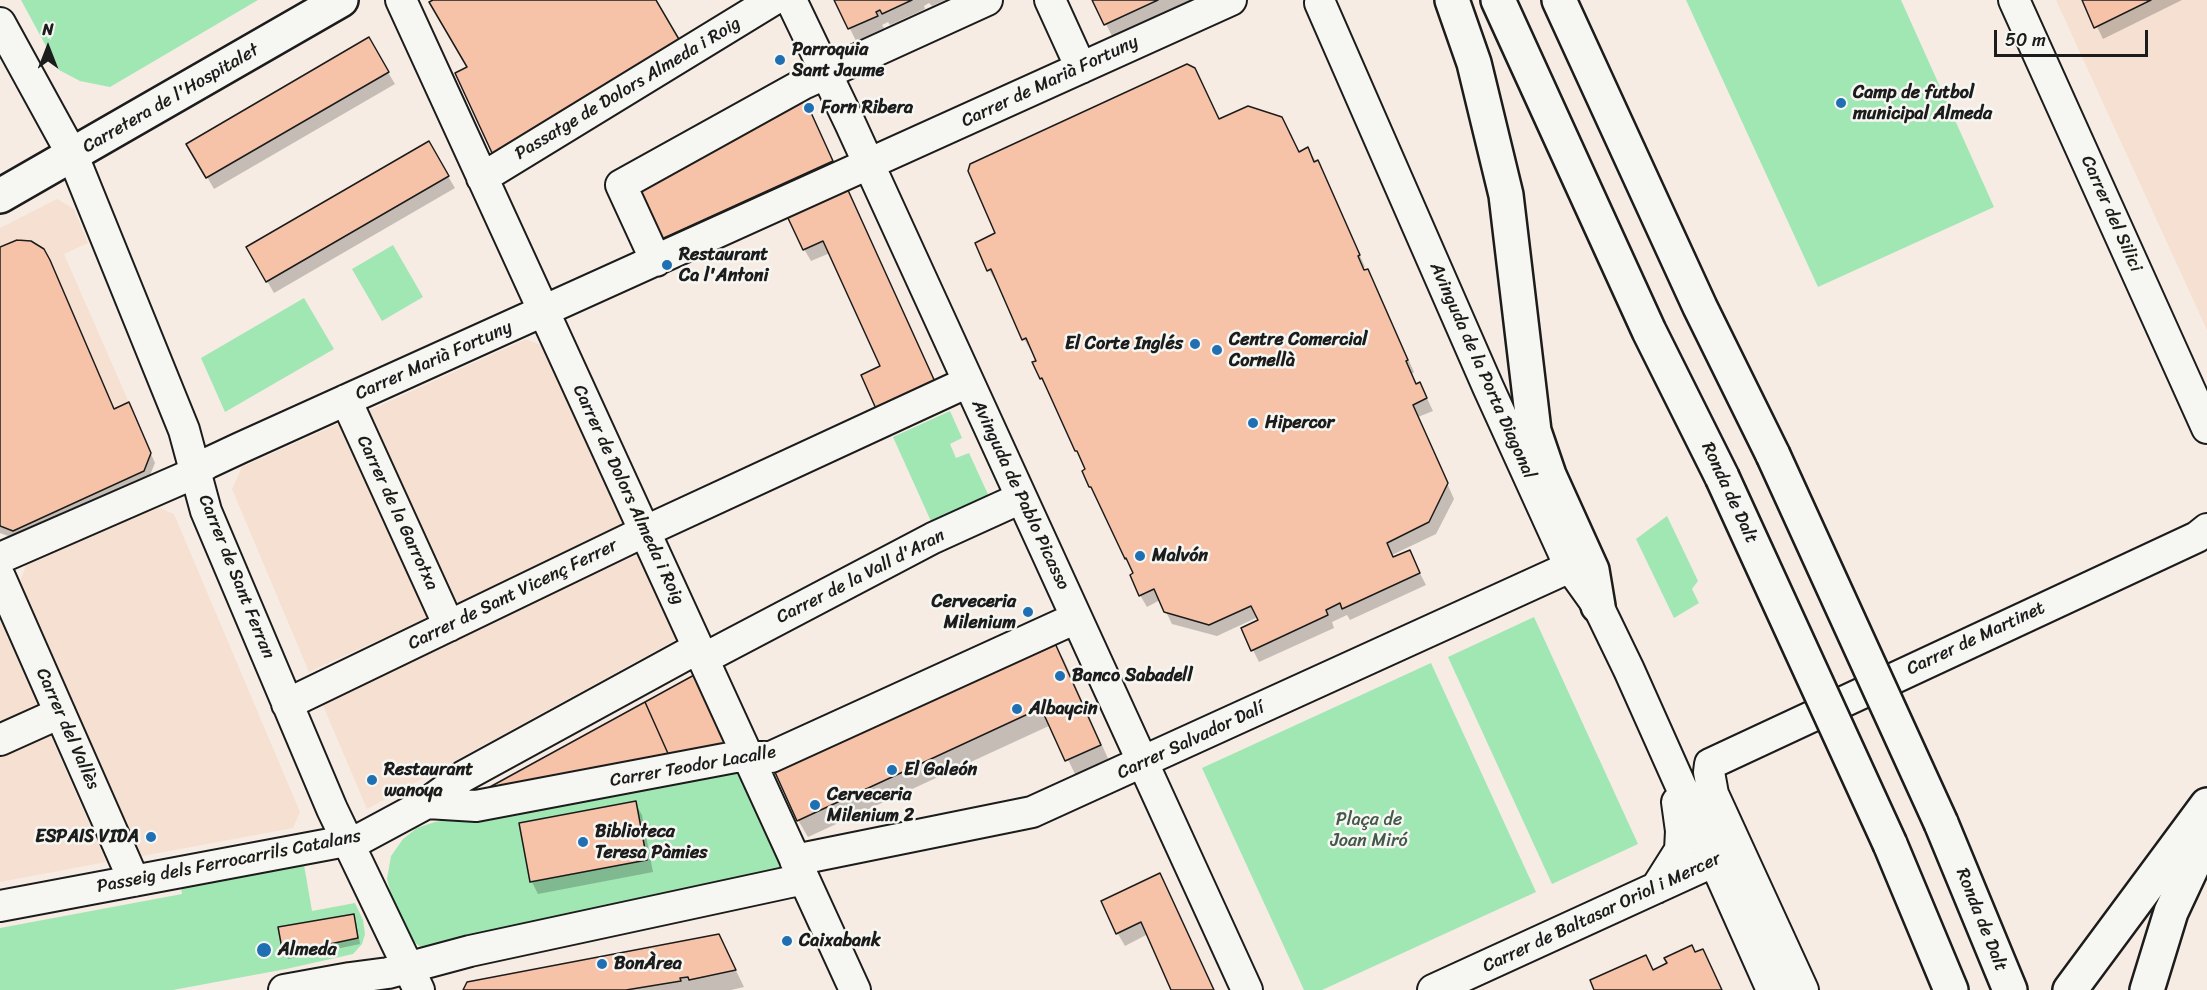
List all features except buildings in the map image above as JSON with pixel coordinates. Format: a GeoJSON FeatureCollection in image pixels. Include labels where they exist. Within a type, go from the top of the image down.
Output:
{"type":"FeatureCollection","features":[{"type":"Feature","properties":{"kind":"main road","name":"Carretera de l'Hospitalet"},"geometry":{"type":"LineString","coordinates":[[0,196],[341,0]]}},
{"type":"Feature","properties":{"kind":"main road"},"geometry":{"type":"LineString","coordinates":[[1452,0],[1474,63],[1506,195],[1534,431],[1549,475],[1592,570],[1598,606]]}},
{"type":"Feature","properties":{"kind":"main road","name":"Ronda de Dalt"},"geometry":{"type":"LineString","coordinates":[[1498,0],[1649,331],[1722,477],[1890,844],[1951,990]]}},
{"type":"Feature","properties":{"kind":"main road","name":"Ronda de Dalt"},"geometry":{"type":"LineString","coordinates":[[1559,0],[1700,307],[1773,455],[1941,823],[2010,990]]}},
{"type":"Feature","properties":{"kind":"main road"},"geometry":{"type":"LineString","coordinates":[[2070,990],[2207,805]]}},
{"type":"Feature","properties":{"kind":"main road"},"geometry":{"type":"LineString","coordinates":[[2147,990],[2171,912],[2207,835]]}},
{"type":"Feature","properties":{"kind":"street","name":"Carrer de Dolors Almeda i Roig"},"geometry":{"type":"LineString","coordinates":[[401,0],[855,990]]}},
{"type":"Feature","properties":{"kind":"street","name":"Passatge de Dolors Almeda i Roig"},"geometry":{"type":"LineString","coordinates":[[482,178],[773,0]]}},
{"type":"Feature","properties":{"kind":"street","name":"Avinguda de Pablo Picasso"},"geometry":{"type":"LineString","coordinates":[[791,0],[869,165],[1247,990]]}},
{"type":"Feature","properties":{"kind":"street"},"geometry":{"type":"LineString","coordinates":[[656,261],[621,185],[826,73],[987,0]]}},
{"type":"Feature","properties":{"kind":"street"},"geometry":{"type":"LineString","coordinates":[[1050,0],[1081,68]]}},
{"type":"Feature","properties":{"kind":"street","name":"Carrer de Marià Fortuny"},"geometry":{"type":"LineString","coordinates":[[869,165],[1231,0]]}},
{"type":"Feature","properties":{"kind":"street","name":"Carrer del Silici"},"geometry":{"type":"LineString","coordinates":[[2014,0],[2207,428]]}},
{"type":"Feature","properties":{"kind":"street","name":"Avinguda de la Porta Diagonal"},"geometry":{"type":"LineString","coordinates":[[1318,1],[1570,567],[1598,606],[1672,767],[1803,990]]}},
{"type":"Feature","properties":{"kind":"street","name":"Carrer de Sant Ferran"},"geometry":{"type":"LineString","coordinates":[[0,23],[73,156],[184,430],[206,511],[347,840],[414,978]]}},
{"type":"Feature","properties":{"kind":"street","name":"Carrer Marià Fortuny"},"geometry":{"type":"LineString","coordinates":[[0,558],[869,165]]}},
{"type":"Feature","properties":{"kind":"street","name":"Carrer de Sant Vicenç Ferrer"},"geometry":{"type":"LineString","coordinates":[[287,704],[645,532],[968,382]]}},
{"type":"Feature","properties":{"kind":"street","name":"Carrer de la Garrotxa"},"geometry":{"type":"LineString","coordinates":[[346,400],[449,626]]}},
{"type":"Feature","properties":{"kind":"street","name":"Carrer de la Vall d'Aran"},"geometry":{"type":"LineString","coordinates":[[700,653],[933,538],[1021,498]]}},
{"type":"Feature","properties":{"kind":"street","name":"Carrer de Martinet"},"geometry":{"type":"LineString","coordinates":[[1710,764],[2197,537],[2207,529]]}},
{"type":"Feature","properties":{"kind":"street","name":"Carrer Salvador Dalí"},"geometry":{"type":"LineString","coordinates":[[800,870],[1032,812],[1570,567]]}},
{"type":"Feature","properties":{"kind":"street","name":"Carrer del Vallès"},"geometry":{"type":"LineString","coordinates":[[0,577],[134,881]]}},
{"type":"Feature","properties":{"kind":"street","name":"Carrer Teodor Lacalle"},"geometry":{"type":"LineString","coordinates":[[427,803],[476,806],[735,757],[771,757],[1076,618]]}},
{"type":"Feature","properties":{"kind":"street","name":"Passeig dels Ferrocarrils Catalans"},"geometry":{"type":"LineString","coordinates":[[0,906],[362,838],[427,803],[464,776],[700,653]]}},
{"type":"Feature","properties":{"kind":"street"},"geometry":{"type":"LineString","coordinates":[[0,740],[60,713]]}},
{"type":"Feature","properties":{"kind":"street","name":"Avinguda de la Porta Diagonal"},"geometry":{"type":"LineString","coordinates":[[1657,733],[1678,759],[1686,764],[1695,767],[1710,764],[1709,772],[1726,856],[1772,990]]}},
{"type":"Feature","properties":{"kind":"street","name":"Avinguda de la Porta Diagonal"},"geometry":{"type":"LineString","coordinates":[[1656,888],[1662,875],[1676,859],[1682,842],[1672,767]]}},
{"type":"Feature","properties":{"kind":"street","name":"Carrer de Baltasar Oriol i Mercer"},"geometry":{"type":"LineString","coordinates":[[1433,990],[1726,856]]}},
{"type":"Feature","properties":{"kind":"street"},"geometry":{"type":"LineString","coordinates":[[284,990],[388,973],[414,978],[470,951],[800,870]]}},
{"type":"Feature","properties":{"kind":"shaded area"},"geometry":{"type":"Polygon","coordinates":[[[2056,0],[2207,0],[2207,330],[2056,0]]]}},
{"type":"Feature","properties":{"kind":"shaded area"},"geometry":{"type":"Polygon","coordinates":[[[57,199],[74,209],[88,243],[64,254],[151,453],[144,471],[13,531],[0,526],[0,228],[57,199]]]}},
{"type":"Feature","properties":{"kind":"shaded area"},"geometry":{"type":"Polygon","coordinates":[[[526,339],[546,347],[628,525],[457,605],[368,411],[526,339]]]}},
{"type":"Feature","properties":{"kind":"shaded area"},"geometry":{"type":"Polygon","coordinates":[[[340,423],[429,617],[309,672],[232,489],[242,467],[340,423]]]}},
{"type":"Feature","properties":{"kind":"shaded area"},"geometry":{"type":"Polygon","coordinates":[[[155,506],[174,514],[300,812],[293,828],[137,857],[19,585],[26,565],[155,506]]]}},
{"type":"Feature","properties":{"kind":"shaded area"},"geometry":{"type":"Polygon","coordinates":[[[641,553],[679,638],[367,809],[321,701],[641,553]]]}},
{"type":"Feature","properties":{"kind":"shaded area"},"geometry":{"type":"Polygon","coordinates":[[[0,620],[41,713],[0,731],[0,620]]]}},
{"type":"Feature","properties":{"kind":"shaded area"},"geometry":{"type":"Polygon","coordinates":[[[49,732],[106,862],[0,882],[0,754],[49,732]]]}},
{"type":"Feature","properties":{"kind":"green space"},"geometry":{"type":"Polygon","coordinates":[[[21,0],[258,0],[110,87],[80,81],[59,70],[21,0]]]}},
{"type":"Feature","properties":{"kind":"green space","name":"Camp de futbol municipal Almeda"},"geometry":{"type":"Polygon","coordinates":[[[1686,0],[1901,0],[1994,207],[1818,287],[1686,0]]]}},
{"type":"Feature","properties":{"kind":"green space"},"geometry":{"type":"Polygon","coordinates":[[[393,245],[423,297],[382,321],[352,269],[393,245]]]}},
{"type":"Feature","properties":{"kind":"green space"},"geometry":{"type":"Polygon","coordinates":[[[304,298],[334,349],[225,412],[201,358],[304,298]]]}},
{"type":"Feature","properties":{"kind":"green space"},"geometry":{"type":"Polygon","coordinates":[[[950,411],[962,438],[950,444],[956,458],[969,453],[992,503],[935,530],[893,437],[950,411]]]}},
{"type":"Feature","properties":{"kind":"green space"},"geometry":{"type":"Polygon","coordinates":[[[1667,516],[1698,581],[1692,589],[1699,603],[1674,618],[1636,539],[1667,516]]]}},
{"type":"Feature","properties":{"kind":"green space"},"geometry":{"type":"Polygon","coordinates":[[[1534,617],[1638,844],[1552,884],[1448,657],[1534,617]]]}},
{"type":"Feature","properties":{"kind":"green space","name":"Plaça de Joan Miró"},"geometry":{"type":"Polygon","coordinates":[[[1431,663],[1536,892],[1322,990],[1304,990],[1202,768],[1431,663]]]}},
{"type":"Feature","properties":{"kind":"green space"},"geometry":{"type":"Polygon","coordinates":[[[735,764],[788,868],[423,949],[413,941],[391,894],[387,879],[391,856],[403,839],[417,828],[435,822],[735,764]]]}},
{"type":"Feature","properties":{"kind":"green space"},"geometry":{"type":"Polygon","coordinates":[[[303,859],[312,911],[355,903],[363,920],[365,934],[362,944],[353,954],[173,990],[0,990],[0,928],[182,894],[180,882],[303,859]]]}},
{"type":"Feature","properties":{"kind":"place","name":"Parroquia Sant Jaume"},"geometry":{"type":"Point","coordinates":[780,60]}},
{"type":"Feature","properties":{"kind":"place","name":"Camp de futbol municipal Almeda"},"geometry":{"type":"Point","coordinates":[1841,103]}},
{"type":"Feature","properties":{"kind":"place","name":"Forn Ribera"},"geometry":{"type":"Point","coordinates":[809,108]}},
{"type":"Feature","properties":{"kind":"place","name":"Restaurant Ca l'Antoni"},"geometry":{"type":"Point","coordinates":[667,265]}},
{"type":"Feature","properties":{"kind":"place","name":"El Corte Inglés"},"geometry":{"type":"Point","coordinates":[1195,344]}},
{"type":"Feature","properties":{"kind":"place","name":"Centre Comercial Cornellà"},"geometry":{"type":"Point","coordinates":[1217,350]}},
{"type":"Feature","properties":{"kind":"place","name":"Hipercor"},"geometry":{"type":"Point","coordinates":[1253,423]}},
{"type":"Feature","properties":{"kind":"place","name":"Malvón"},"geometry":{"type":"Point","coordinates":[1140,556]}},
{"type":"Feature","properties":{"kind":"place","name":"Cerveceria Milenium"},"geometry":{"type":"Point","coordinates":[1028,612]}},
{"type":"Feature","properties":{"kind":"place","name":"Banco Sabadell"},"geometry":{"type":"Point","coordinates":[1060,676]}},
{"type":"Feature","properties":{"kind":"place","name":"Albaycin"},"geometry":{"type":"Point","coordinates":[1017,709]}},
{"type":"Feature","properties":{"kind":"place","name":"El Galeón"},"geometry":{"type":"Point","coordinates":[892,770]}},
{"type":"Feature","properties":{"kind":"place","name":"Restaurant wanoya"},"geometry":{"type":"Point","coordinates":[372,780]}},
{"type":"Feature","properties":{"kind":"place","name":"Cerveceria Milenium 2"},"geometry":{"type":"Point","coordinates":[815,805]}},
{"type":"Feature","properties":{"kind":"place","name":"ESPAIS VIDA"},"geometry":{"type":"Point","coordinates":[151,837]}},
{"type":"Feature","properties":{"kind":"place","name":"Biblioteca Teresa Pàmies"},"geometry":{"type":"Point","coordinates":[583,842]}},
{"type":"Feature","properties":{"kind":"place","name":"Caixabank"},"geometry":{"type":"Point","coordinates":[787,941]}},
{"type":"Feature","properties":{"kind":"place","name":"Almeda"},"geometry":{"type":"Point","coordinates":[264,950]}},
{"type":"Feature","properties":{"kind":"place","name":"BonÀrea"},"geometry":{"type":"Point","coordinates":[602,964]}}]}
